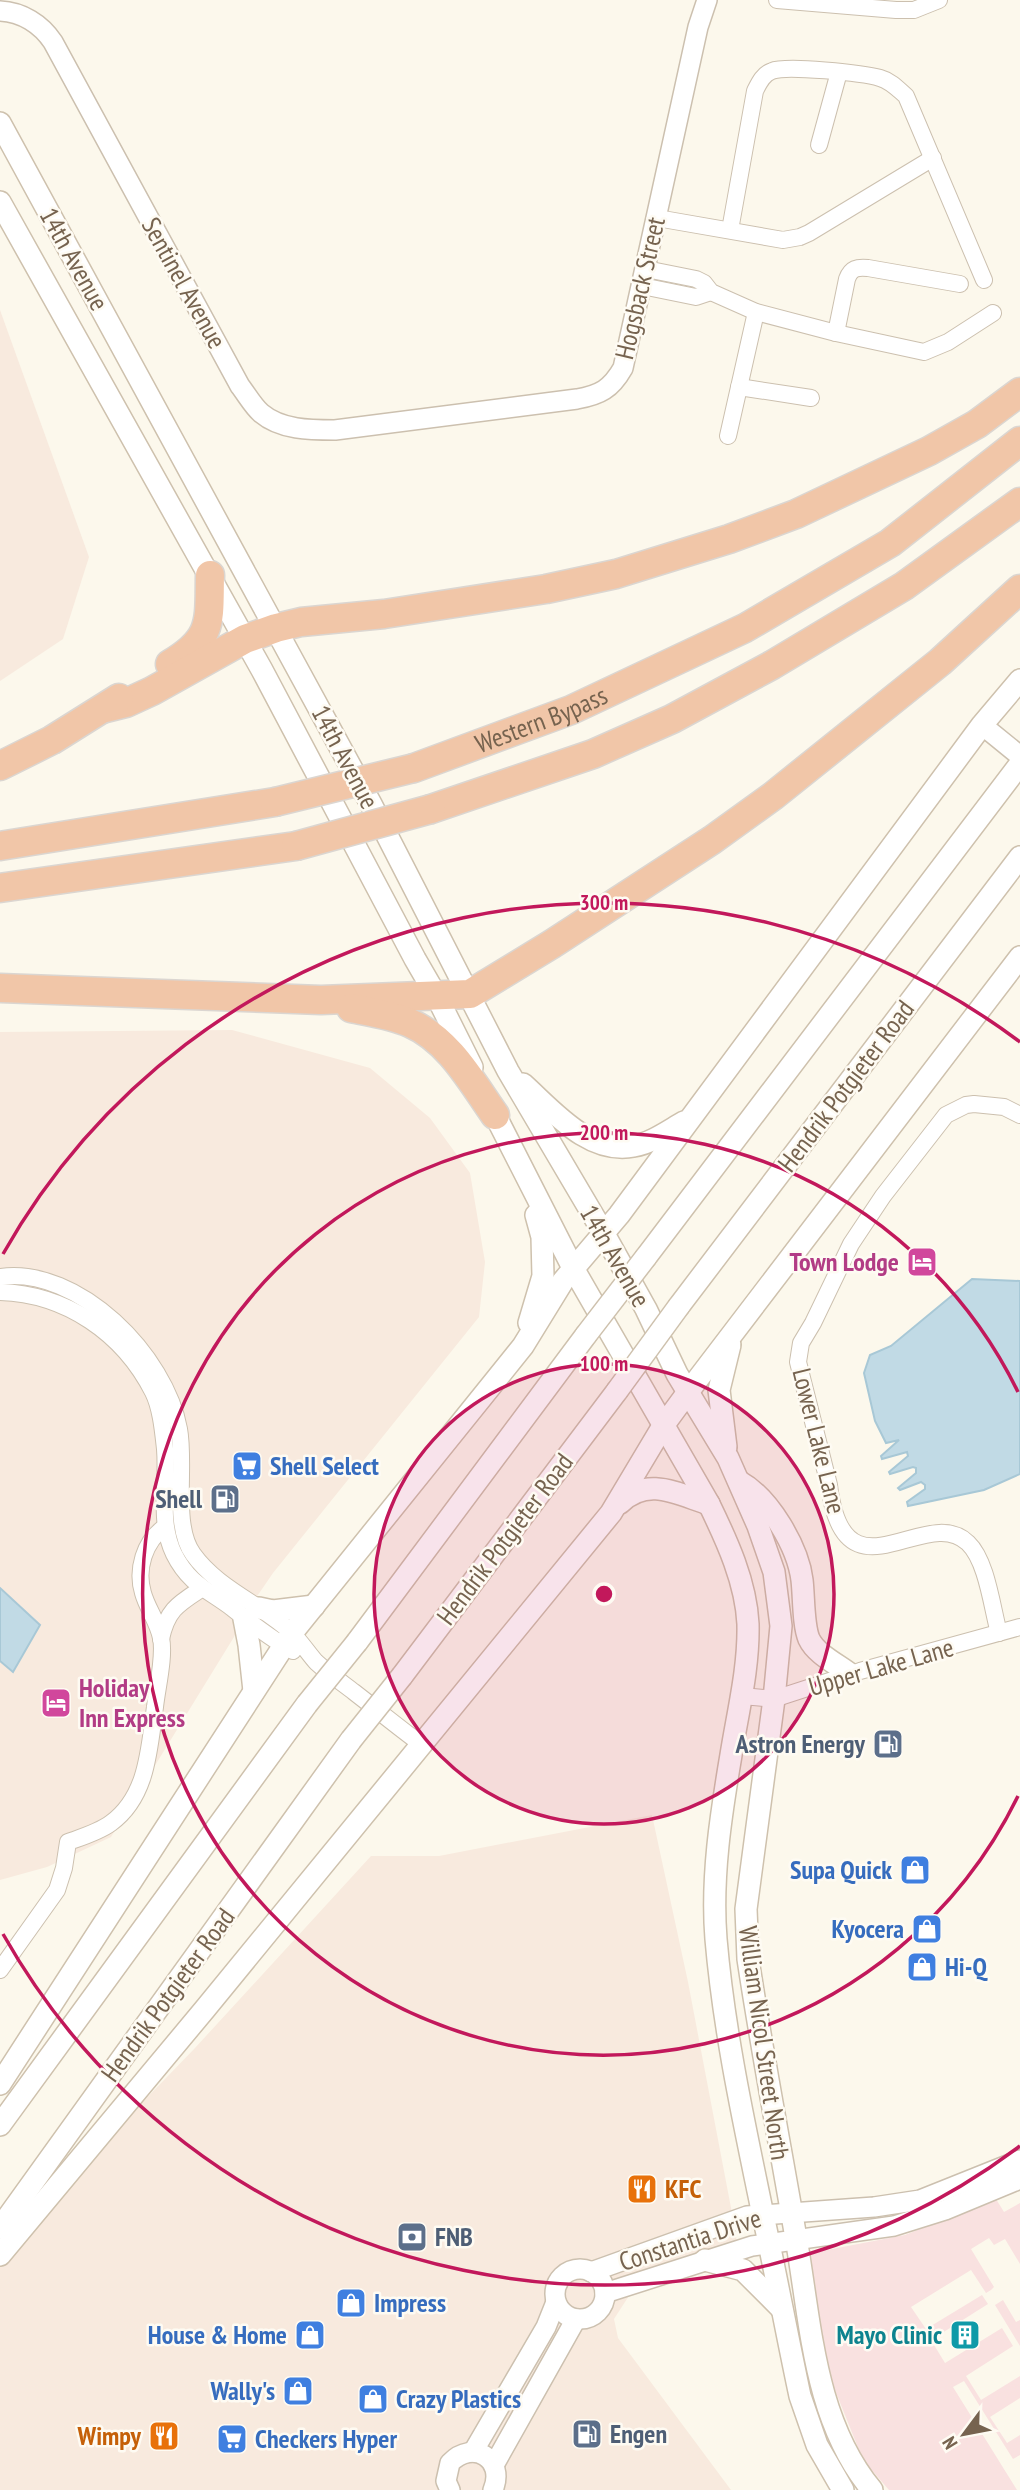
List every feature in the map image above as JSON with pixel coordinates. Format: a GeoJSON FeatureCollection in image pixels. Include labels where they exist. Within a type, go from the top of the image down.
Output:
{"type":"FeatureCollection","features":[{"type":"Feature","properties":{"kind":"highway"},"geometry":{"type":"LineString","coordinates":[[106,708],[126,703],[152,691],[245,639],[276,628],[301,622],[384,614],[546,589],[616,574],[729,539],[796,513],[929,452],[976,424],[1020,392]]}},
{"type":"Feature","properties":{"kind":"highway","name":"Western Bypass"},"geometry":{"type":"LineString","coordinates":[[0,846],[275,802],[414,768],[571,710],[745,628],[890,543],[1020,441]]}},
{"type":"Feature","properties":{"kind":"highway","name":"Western Bypass"},"geometry":{"type":"LineString","coordinates":[[0,888],[296,846],[431,809],[593,754],[672,719],[772,665],[904,586],[1020,502]]}},
{"type":"Feature","properties":{"kind":"highway"},"geometry":{"type":"LineString","coordinates":[[0,766],[52,740],[106,708],[192,649],[202,638],[209,618],[210,575]]}},
{"type":"Feature","properties":{"kind":"highway"},"geometry":{"type":"LineString","coordinates":[[0,988],[321,1000],[470,994],[712,840],[773,796],[940,662],[1020,589]]}},
{"type":"Feature","properties":{"kind":"highway"},"geometry":{"type":"LineString","coordinates":[[321,1000],[408,1022],[429,1033],[445,1047],[466,1073],[495,1115]]}},
{"type":"Feature","properties":{"kind":"main road","name":"14th Avenue"},"geometry":{"type":"LineString","coordinates":[[0,123],[371,804],[508,1072],[603,1232],[688,1392]]}},
{"type":"Feature","properties":{"kind":"main road","name":"14th Avenue"},"geometry":{"type":"LineString","coordinates":[[0,202],[245,639],[437,997],[573,1268],[663,1426]]}},
{"type":"Feature","properties":{"kind":"main road"},"geometry":{"type":"LineString","coordinates":[[0,2084],[288,1640],[523,1346],[573,1268],[619,1215],[982,725],[1020,680]]}},
{"type":"Feature","properties":{"kind":"main road"},"geometry":{"type":"LineString","coordinates":[[0,2125],[307,1704],[357,1642],[586,1335],[1020,764]]}},
{"type":"Feature","properties":{"kind":"main road","name":"Hendrik Potgieter Road"},"geometry":{"type":"LineString","coordinates":[[0,2228],[351,1740],[1020,857]]}},
{"type":"Feature","properties":{"kind":"main road"},"geometry":{"type":"LineString","coordinates":[[0,2255],[162,2062],[611,1513],[663,1426],[688,1392],[1020,957]]}},
{"type":"Feature","properties":{"kind":"main road"},"geometry":{"type":"LineString","coordinates":[[508,1072],[581,1135],[607,1146],[634,1146],[649,1142],[693,1117]]}},
{"type":"Feature","properties":{"kind":"main road"},"geometry":{"type":"LineString","coordinates":[[523,1346],[543,1276],[544,1262],[542,1237],[525,1175]]}},
{"type":"Feature","properties":{"kind":"main road"},"geometry":{"type":"LineString","coordinates":[[727,1458],[719,1391],[732,1336]]}},
{"type":"Feature","properties":{"kind":"main road","name":"William Nicol Street North"},"geometry":{"type":"LineString","coordinates":[[688,1392],[738,1481],[774,1572],[779,1598],[781,1626],[774,1699],[746,1909],[748,1959],[818,2374],[841,2443],[858,2473],[872,2490]]}},
{"type":"Feature","properties":{"kind":"main road","name":"William Nicol Street North"},"geometry":{"type":"LineString","coordinates":[[663,1426],[709,1504],[728,1543],[741,1585],[748,1623],[742,1696],[731,1754],[716,1866],[716,1936],[729,2042],[800,2396],[817,2445],[844,2490]]}},
{"type":"Feature","properties":{"kind":"main road"},"geometry":{"type":"LineString","coordinates":[[738,1481],[761,1498],[786,1535],[801,1575],[810,1641],[850,1674]]}},
{"type":"Feature","properties":{"kind":"main road"},"geometry":{"type":"LineString","coordinates":[[611,1513],[636,1491],[649,1487],[709,1504]]}},
{"type":"Feature","properties":{"kind":"main road"},"geometry":{"type":"LineString","coordinates":[[254,1691],[249,1645],[251,1613],[314,1606]]}},
{"type":"Feature","properties":{"kind":"main road"},"geometry":{"type":"LineString","coordinates":[[705,2260],[743,2270],[782,2310]]}},
{"type":"Feature","properties":{"kind":"street","name":"Hogsback Street"},"geometry":{"type":"LineString","coordinates":[[423,419],[577,399],[604,392],[623,369],[698,27],[707,0]]}},
{"type":"Feature","properties":{"kind":"street"},"geometry":{"type":"LineString","coordinates":[[777,0],[896,10],[914,10],[939,0]]}},
{"type":"Feature","properties":{"kind":"street","name":"Sentinel Avenue"},"geometry":{"type":"LineString","coordinates":[[6,16],[38,24],[52,42],[240,386],[259,411],[273,421],[305,430],[335,430],[423,419]]}},
{"type":"Feature","properties":{"kind":"street"},"geometry":{"type":"LineString","coordinates":[[730,230],[755,92],[765,75],[781,69],[839,72],[879,78],[891,82],[906,96],[984,280]]}},
{"type":"Feature","properties":{"kind":"street"},"geometry":{"type":"LineString","coordinates":[[819,145],[839,72]]}},
{"type":"Feature","properties":{"kind":"street"},"geometry":{"type":"LineString","coordinates":[[657,218],[783,240],[800,237],[933,158]]}},
{"type":"Feature","properties":{"kind":"street"},"geometry":{"type":"LineString","coordinates":[[836,334],[849,271],[854,268],[960,284]]}},
{"type":"Feature","properties":{"kind":"street"},"geometry":{"type":"LineString","coordinates":[[644,278],[696,297],[711,292],[755,312],[836,334],[924,352],[947,342],[993,313]]}},
{"type":"Feature","properties":{"kind":"street"},"geometry":{"type":"LineString","coordinates":[[728,436],[755,312]]}},
{"type":"Feature","properties":{"kind":"street"},"geometry":{"type":"LineString","coordinates":[[739,387],[811,398]]}},
{"type":"Feature","properties":{"kind":"street"},"geometry":{"type":"LineString","coordinates":[[982,725],[1020,756]]}},
{"type":"Feature","properties":{"kind":"street","name":"Lower Lake Lane"},"geometry":{"type":"LineString","coordinates":[[999,1633],[981,1565],[967,1541],[946,1533],[929,1534],[882,1547],[866,1546],[855,1542],[845,1532],[837,1521],[832,1505],[798,1362],[800,1343],[813,1323],[851,1244],[883,1196],[946,1115],[974,1104],[1004,1107],[1020,1115]]}},
{"type":"Feature","properties":{"kind":"street"},"geometry":{"type":"LineString","coordinates":[[0,1276],[41,1278],[77,1294],[113,1320],[141,1351],[167,1390],[176,1413],[181,1452],[181,1526],[190,1551],[251,1613],[421,1744]]}},
{"type":"Feature","properties":{"kind":"street"},"geometry":{"type":"LineString","coordinates":[[0,1292],[36,1296],[73,1309],[98,1325],[127,1353],[154,1394],[163,1436],[164,1527],[181,1566],[201,1589],[251,1613]]}},
{"type":"Feature","properties":{"kind":"street"},"geometry":{"type":"LineString","coordinates":[[161,1639],[140,1581],[142,1558],[147,1546],[164,1527],[181,1526]]}},
{"type":"Feature","properties":{"kind":"street"},"geometry":{"type":"LineString","coordinates":[[0,1970],[57,1890],[68,1842],[113,1822],[129,1804],[142,1782],[149,1752],[161,1639],[169,1614],[181,1601],[201,1589]]}},
{"type":"Feature","properties":{"kind":"street","name":"Upper Lake Lane"},"geometry":{"type":"LineString","coordinates":[[742,1696],[774,1699],[850,1674],[1020,1627]]}},
{"type":"Feature","properties":{"kind":"street","name":"Constantia Drive"},"geometry":{"type":"LineString","coordinates":[[591,2272],[747,2216],[892,2205],[920,2200],[1020,2160]]}},
{"type":"Feature","properties":{"kind":"street","name":"Constantia Drive"},"geometry":{"type":"LineString","coordinates":[[605,2293],[769,2242],[894,2226],[945,2210],[1020,2179]]}},
{"type":"Feature","properties":{"kind":"street"},"geometry":{"type":"LineString","coordinates":[[578,2269],[591,2272],[597,2276],[605,2293],[600,2310],[584,2321],[567,2316],[556,2302],[554,2293],[562,2276],[578,2269]]}},
{"type":"Feature","properties":{"kind":"street"},"geometry":{"type":"LineString","coordinates":[[473,2452],[546,2327],[556,2302]]}},
{"type":"Feature","properties":{"kind":"street"},"geometry":{"type":"LineString","coordinates":[[493,2490],[496,2481],[494,2465],[576,2319]]}},
{"type":"Feature","properties":{"kind":"street"},"geometry":{"type":"LineString","coordinates":[[450,2490],[446,2481],[450,2463],[464,2453],[481,2454],[494,2465]]}},
{"type":"Feature","properties":{"kind":"shaded area"},"geometry":{"type":"Polygon","coordinates":[[[0,310],[89,557],[63,639],[0,681],[0,310]]]}},
{"type":"Feature","properties":{"kind":"shaded area"},"geometry":{"type":"Polygon","coordinates":[[[232,1030],[370,1068],[430,1118],[470,1173],[485,1262],[479,1317],[273,1573],[247,1611],[234,1637],[111,1837],[47,1867],[0,1880],[0,1032],[232,1030]]]}},
{"type":"Feature","properties":{"kind":"shaded area"},"geometry":{"type":"Polygon","coordinates":[[[652,1815],[688,1982],[736,2234],[737,2257],[636,2285],[614,2319],[618,2338],[731,2490],[0,2490],[0,2260],[48,2200],[195,2048],[371,1856],[439,1856],[652,1815]]]}},
{"type":"Feature","properties":{"kind":"shaded area"},"geometry":{"type":"Polygon","coordinates":[[[996,2199],[1004,2212],[1020,2203],[1020,2264],[1005,2239],[994,2245],[989,2238],[971,2249],[994,2287],[991,2290],[986,2293],[971,2270],[911,2307],[926,2329],[982,2295],[988,2304],[931,2340],[945,2363],[1002,2328],[1013,2346],[966,2376],[981,2400],[1020,2376],[1020,2398],[990,2417],[1007,2443],[1020,2435],[1020,2455],[1013,2459],[964,2381],[953,2387],[1017,2490],[889,2490],[863,2460],[831,2380],[806,2254],[905,2235],[996,2199]]]}},
{"type":"Feature","properties":{"kind":"shaded area"},"geometry":{"type":"Polygon","coordinates":[[[1003,2300],[1016,2322],[1020,2320],[1020,2346],[995,2305],[1003,2300]]]}},
{"type":"Feature","properties":{"kind":"water"},"geometry":{"type":"Polygon","coordinates":[[[972,1279],[1020,1281],[1020,1474],[984,1490],[908,1506],[907,1502],[925,1489],[925,1485],[921,1482],[900,1490],[898,1488],[916,1473],[916,1468],[913,1467],[890,1474],[889,1472],[908,1456],[907,1452],[882,1459],[881,1456],[899,1440],[886,1443],[875,1421],[864,1373],[870,1355],[891,1346],[972,1279]]]}},
{"type":"Feature","properties":{"kind":"water"},"geometry":{"type":"Polygon","coordinates":[[[0,1588],[40,1625],[13,1672],[0,1661],[0,1588]]]}},
{"type":"Feature","properties":{"kind":"place","name":"Town Lodge"},"geometry":{"type":"Point","coordinates":[922,1262]}},
{"type":"Feature","properties":{"kind":"place","name":"Shell Select"},"geometry":{"type":"Point","coordinates":[247,1466]}},
{"type":"Feature","properties":{"kind":"place","name":"Shell"},"geometry":{"type":"Point","coordinates":[225,1499]}},
{"type":"Feature","properties":{"kind":"place","name":"Holiday Inn Express"},"geometry":{"type":"Point","coordinates":[56,1703]}},
{"type":"Feature","properties":{"kind":"place","name":"Astron Energy"},"geometry":{"type":"Point","coordinates":[888,1744]}},
{"type":"Feature","properties":{"kind":"place","name":"Supa Quick"},"geometry":{"type":"Point","coordinates":[915,1870]}},
{"type":"Feature","properties":{"kind":"place","name":"Kyocera"},"geometry":{"type":"Point","coordinates":[927,1929]}},
{"type":"Feature","properties":{"kind":"place","name":"Hi-Q"},"geometry":{"type":"Point","coordinates":[922,1967]}},
{"type":"Feature","properties":{"kind":"place","name":"KFC"},"geometry":{"type":"Point","coordinates":[642,2189]}},
{"type":"Feature","properties":{"kind":"place","name":"FNB"},"geometry":{"type":"Point","coordinates":[412,2237]}},
{"type":"Feature","properties":{"kind":"place","name":"Impress"},"geometry":{"type":"Point","coordinates":[351,2303]}},
{"type":"Feature","properties":{"kind":"place","name":"House & Home"},"geometry":{"type":"Point","coordinates":[310,2335]}},
{"type":"Feature","properties":{"kind":"place","name":"Mayo Clinic"},"geometry":{"type":"Point","coordinates":[965,2335]}},
{"type":"Feature","properties":{"kind":"place","name":"Wally's"},"geometry":{"type":"Point","coordinates":[298,2391]}},
{"type":"Feature","properties":{"kind":"place","name":"Crazy Plastics"},"geometry":{"type":"Point","coordinates":[373,2399]}},
{"type":"Feature","properties":{"kind":"place","name":"Engen"},"geometry":{"type":"Point","coordinates":[587,2434]}},
{"type":"Feature","properties":{"kind":"place","name":"Wimpy"},"geometry":{"type":"Point","coordinates":[164,2436]}},
{"type":"Feature","properties":{"kind":"place","name":"Checkers Hyper"},"geometry":{"type":"Point","coordinates":[232,2439]}}]}
